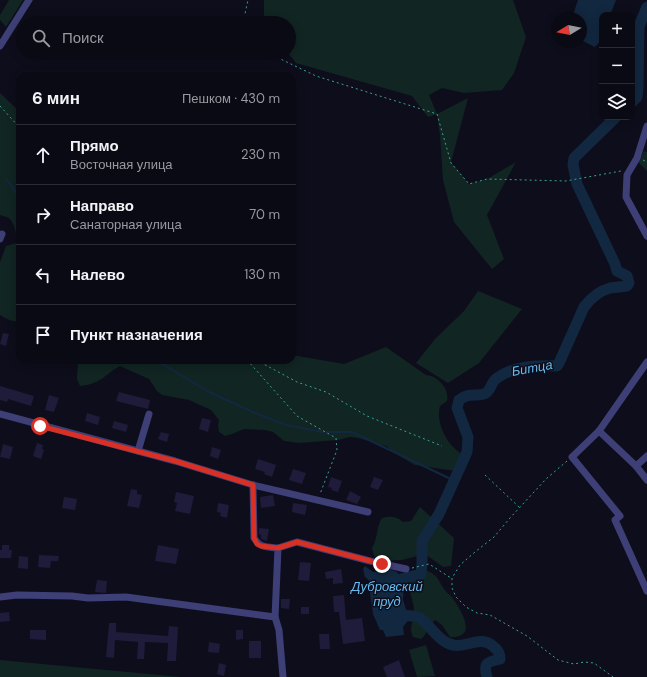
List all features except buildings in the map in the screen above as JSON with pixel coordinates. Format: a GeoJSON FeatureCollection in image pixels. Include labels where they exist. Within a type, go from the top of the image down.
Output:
{"type":"FeatureCollection","features":[{"type":"Feature","properties":{"kind":"street"},"geometry":{"type":"LineString","coordinates":[[19,16],[29,0]]}},
{"type":"Feature","properties":{"kind":"street"},"geometry":{"type":"LineString","coordinates":[[0,46],[16,21]]}},
{"type":"Feature","properties":{"kind":"street"},"geometry":{"type":"LineString","coordinates":[[647,126],[637,158],[627,175],[626,197],[647,236]]}},
{"type":"Feature","properties":{"kind":"street"},"geometry":{"type":"LineString","coordinates":[[647,362],[599,431],[572,457],[620,516],[614,520],[647,592]]}},
{"type":"Feature","properties":{"kind":"street"},"geometry":{"type":"LineString","coordinates":[[0,414],[175,461],[253,485],[368,512]]}},
{"type":"Feature","properties":{"kind":"street"},"geometry":{"type":"LineString","coordinates":[[138,451],[149,414]]}},
{"type":"Feature","properties":{"kind":"street"},"geometry":{"type":"LineString","coordinates":[[599,431],[636,466],[647,480]]}},
{"type":"Feature","properties":{"kind":"street"},"geometry":{"type":"LineString","coordinates":[[636,466],[647,456]]}},
{"type":"Feature","properties":{"kind":"street"},"geometry":{"type":"LineString","coordinates":[[253,485],[254,538],[257,544],[261,546],[278,548],[297,542],[406,569]]}},
{"type":"Feature","properties":{"kind":"street"},"geometry":{"type":"LineString","coordinates":[[278,548],[275,617],[279,630],[283,677]]}},
{"type":"Feature","properties":{"kind":"street"},"geometry":{"type":"LineString","coordinates":[[0,596],[72,596],[88,598],[126,597],[275,617]]}},
{"type":"Feature","properties":{"kind":"path"},"geometry":{"type":"LineString","coordinates":[[245,16],[248,0]]}},
{"type":"Feature","properties":{"kind":"path"},"geometry":{"type":"LineString","coordinates":[[283,60],[316,76],[436,114],[451,163],[469,184],[487,179],[566,181],[630,170]]}},
{"type":"Feature","properties":{"kind":"path"},"geometry":{"type":"LineString","coordinates":[[0,106],[16,124]]}},
{"type":"Feature","properties":{"kind":"path"},"geometry":{"type":"LineString","coordinates":[[250,364],[297,416],[336,438],[337,450],[317,500]]}},
{"type":"Feature","properties":{"kind":"path"},"geometry":{"type":"LineString","coordinates":[[263,364],[297,382],[326,392],[366,416],[442,446]]}},
{"type":"Feature","properties":{"kind":"path"},"geometry":{"type":"LineString","coordinates":[[572,457],[546,480],[494,537],[460,566],[452,578],[452,588],[456,597],[466,607],[477,613],[490,615],[527,636],[558,660],[574,664],[584,662],[594,663],[614,677]]}},
{"type":"Feature","properties":{"kind":"path"},"geometry":{"type":"LineString","coordinates":[[485,475],[519,508]]}},
{"type":"Feature","properties":{"kind":"path"},"geometry":{"type":"LineString","coordinates":[[418,566],[429,564],[452,578]]}},
{"type":"Feature","properties":{"kind":"green space"},"geometry":{"type":"Polygon","coordinates":[[[9,0],[23,0],[6,27],[0,20],[0,15],[9,0]]]}},
{"type":"Feature","properties":{"kind":"green space"},"geometry":{"type":"Polygon","coordinates":[[[264,0],[513,0],[526,37],[514,73],[502,90],[464,93],[442,88],[429,95],[437,114],[428,117],[412,96],[296,63],[294,60],[296,60],[296,16],[264,16],[264,0]]]}},
{"type":"Feature","properties":{"kind":"green space"},"geometry":{"type":"Polygon","coordinates":[[[0,93],[16,108],[16,240],[12,221],[0,215],[0,93]]]}},
{"type":"Feature","properties":{"kind":"green space"},"geometry":{"type":"Polygon","coordinates":[[[468,98],[451,162],[469,184],[487,179],[516,162],[487,215],[504,259],[492,269],[454,222],[443,180],[437,114],[468,98]]]}},
{"type":"Feature","properties":{"kind":"green space"},"geometry":{"type":"Polygon","coordinates":[[[644,151],[647,152],[647,171],[638,162],[644,151]]]}},
{"type":"Feature","properties":{"kind":"green space"},"geometry":{"type":"Polygon","coordinates":[[[16,243],[16,321],[12,321],[0,315],[0,262],[6,246],[16,243]]]}},
{"type":"Feature","properties":{"kind":"green space"},"geometry":{"type":"Polygon","coordinates":[[[478,291],[522,309],[479,363],[448,383],[416,363],[435,339],[464,311],[478,291]]]}},
{"type":"Feature","properties":{"kind":"green space"},"geometry":{"type":"Polygon","coordinates":[[[386,347],[426,375],[439,381],[447,392],[447,401],[440,406],[439,419],[441,427],[452,446],[463,454],[455,471],[415,465],[386,446],[358,438],[350,437],[338,440],[299,443],[284,441],[273,432],[244,429],[225,436],[219,432],[219,420],[211,410],[189,400],[162,395],[157,391],[149,379],[120,366],[102,379],[87,385],[80,386],[77,379],[78,364],[296,364],[296,356],[344,364],[386,347]]]}},
{"type":"Feature","properties":{"kind":"green space"},"geometry":{"type":"Polygon","coordinates":[[[420,507],[454,538],[451,566],[443,567],[425,554],[402,560],[380,561],[374,556],[372,548],[382,518],[393,517],[403,522],[411,521],[420,507]]]}},
{"type":"Feature","properties":{"kind":"green space"},"geometry":{"type":"Polygon","coordinates":[[[425,570],[437,577],[445,590],[455,601],[463,615],[466,628],[464,633],[459,636],[450,637],[442,625],[435,620],[421,639],[413,637],[411,627],[414,617],[414,606],[409,588],[409,580],[411,576],[417,572],[425,570]]]}},
{"type":"Feature","properties":{"kind":"green space"},"geometry":{"type":"Polygon","coordinates":[[[426,645],[435,676],[417,677],[409,650],[426,645]]]}},
{"type":"Feature","properties":{"kind":"green space"},"geometry":{"type":"Polygon","coordinates":[[[0,660],[181,677],[0,677],[0,660]]]}},
{"type":"Feature","properties":{"kind":"water"},"geometry":{"type":"Polygon","coordinates":[[[578,0],[616,0],[611,12],[599,12],[599,42],[595,47],[587,43],[587,12],[574,12],[578,0]]]}},
{"type":"Feature","properties":{"kind":"water","name":"Дубровский пруд"},"geometry":{"type":"Polygon","coordinates":[[[365,566],[373,572],[376,572],[381,566],[397,572],[404,584],[403,600],[409,619],[403,627],[404,635],[386,637],[383,630],[380,630],[373,614],[370,593],[371,582],[365,577],[363,569],[365,566]]]}},
{"type":"Feature","properties":{"kind":"waterway","name":"Битца"},"geometry":{"type":"LineString","coordinates":[[635,99],[637,97],[638,88],[639,26],[647,7]]}},
{"type":"Feature","properties":{"kind":"waterway","name":"Битца"},"geometry":{"type":"LineString","coordinates":[[389,584],[389,582],[421,574],[422,541],[439,514],[467,452],[468,437],[457,408],[459,400],[470,395],[480,395],[486,393],[495,380],[511,371],[533,366],[557,366],[584,307],[602,291],[610,288],[627,286],[629,283],[627,276],[617,271],[577,184],[573,165],[574,158],[613,120]]}},
{"type":"Feature","properties":{"kind":"waterway"},"geometry":{"type":"LineString","coordinates":[[7,180],[16,192]]}},
{"type":"Feature","properties":{"kind":"waterway"},"geometry":{"type":"LineString","coordinates":[[163,364],[209,392],[255,413],[286,425],[323,432],[352,432],[455,481]]}},
{"type":"Feature","properties":{"kind":"waterway","name":"Битца"},"geometry":{"type":"LineString","coordinates":[[397,611],[398,614],[420,618],[443,641],[453,645],[458,646],[474,642],[484,642],[490,644],[498,651],[500,659],[487,664],[487,677]]}},
{"type":"Feature","properties":{"kind":"route"},"geometry":{"type":"LineString","coordinates":[[40,426],[175,461],[253,485],[254,538],[257,544],[261,546],[278,548],[297,542],[382,564]]}}]}
